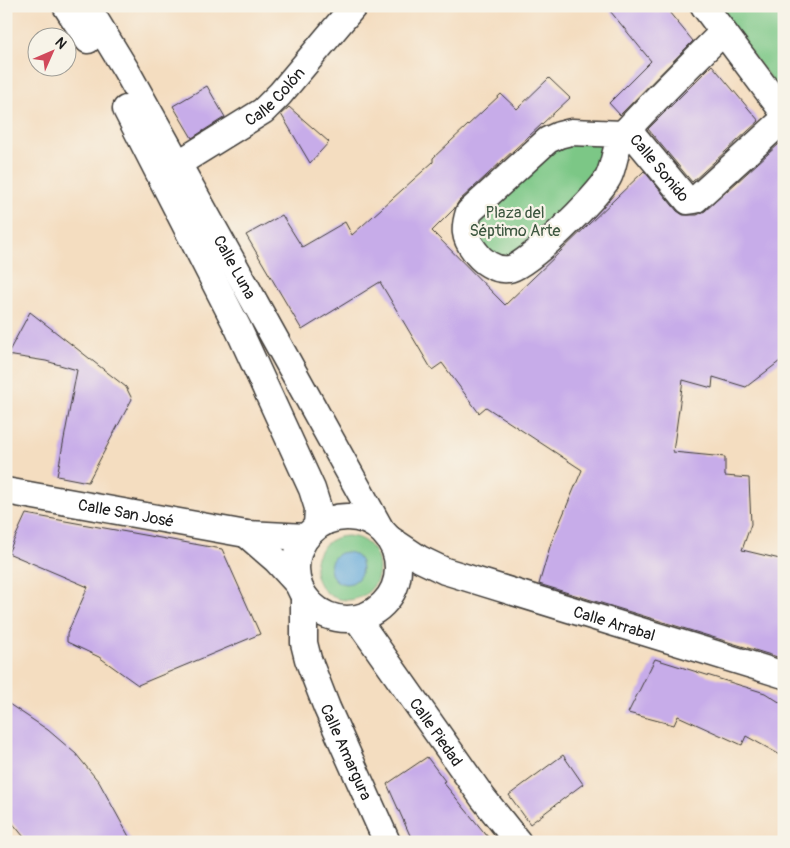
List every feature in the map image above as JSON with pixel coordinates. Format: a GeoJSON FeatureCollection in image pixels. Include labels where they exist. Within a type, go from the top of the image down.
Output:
{"type":"FeatureCollection","features":[{"type":"Feature","properties":{"kind":"street","name":"Calle Luna"},"geometry":{"type":"LineString","coordinates":[[66,6],[111,80],[170,170],[385,534]]}},
{"type":"Feature","properties":{"kind":"street","name":"Calle Luna"},"geometry":{"type":"LineString","coordinates":[[87,6],[126,70],[238,328],[312,489],[318,508],[311,532]]}},
{"type":"Feature","properties":{"kind":"street","name":"Calle Colón"},"geometry":{"type":"LineString","coordinates":[[170,170],[263,111],[354,6]]}},
{"type":"Feature","properties":{"kind":"street"},"geometry":{"type":"LineString","coordinates":[[704,6],[784,113]]}},
{"type":"Feature","properties":{"kind":"street"},"geometry":{"type":"LineString","coordinates":[[626,131],[571,132],[548,140],[469,212],[464,226],[466,240],[477,255],[494,267],[509,269],[520,265],[534,254],[600,192],[609,176],[626,131],[723,32]]}},
{"type":"Feature","properties":{"kind":"street","name":"Calle Sonido"},"geometry":{"type":"LineString","coordinates":[[626,131],[688,201],[694,200],[784,119]]}},
{"type":"Feature","properties":{"kind":"street","name":"Calle San José"},"geometry":{"type":"LineString","coordinates":[[6,491],[246,534],[311,532]]}},
{"type":"Feature","properties":{"kind":"street"},"geometry":{"type":"LineString","coordinates":[[301,590],[296,568],[298,551],[311,532],[337,517],[360,518],[385,534],[396,551],[398,578],[393,593],[384,605],[371,614],[347,619],[319,632],[308,659]]}},
{"type":"Feature","properties":{"kind":"street"},"geometry":{"type":"LineString","coordinates":[[246,534],[276,560],[313,606],[347,619]]}},
{"type":"Feature","properties":{"kind":"street","name":"Calle Arrabal"},"geometry":{"type":"LineString","coordinates":[[385,534],[420,559],[445,571],[784,675]]}},
{"type":"Feature","properties":{"kind":"street","name":"Calle Arrabal"},"geometry":{"type":"LineString","coordinates":[[398,578],[417,571],[445,571]]}},
{"type":"Feature","properties":{"kind":"street","name":"Calle Amargura"},"geometry":{"type":"LineString","coordinates":[[301,590],[304,643],[308,659],[327,708],[387,842]]}},
{"type":"Feature","properties":{"kind":"street","name":"Calle Piedad"},"geometry":{"type":"LineString","coordinates":[[347,619],[518,842]]}},
{"type":"Feature","properties":{"kind":"green space"},"geometry":{"type":"Polygon","coordinates":[[[714,6],[779,6],[784,12],[784,96],[714,6]]]}},
{"type":"Feature","properties":{"kind":"green space","name":"Plaza del Séptimo Arte"},"geometry":{"type":"Polygon","coordinates":[[[571,141],[608,143],[597,179],[521,253],[505,261],[475,241],[479,215],[554,147],[571,141]]]}},
{"type":"Feature","properties":{"kind":"green space"},"geometry":{"type":"Polygon","coordinates":[[[341,536],[353,536],[370,545],[377,556],[379,568],[377,580],[370,591],[353,600],[341,600],[329,595],[320,586],[315,574],[315,562],[320,550],[329,541],[341,536]]]}},
{"type":"Feature","properties":{"kind":"water"},"geometry":{"type":"Polygon","coordinates":[[[346,552],[357,557],[362,568],[357,579],[346,584],[335,579],[330,568],[335,557],[346,552]]]}},
{"type":"Feature","properties":{"kind":"building"},"geometry":{"type":"Polygon","coordinates":[[[606,6],[664,6],[693,41],[620,115],[609,103],[651,61],[606,6]]]}},
{"type":"Feature","properties":{"kind":"building"},"geometry":{"type":"Polygon","coordinates":[[[712,65],[759,121],[692,182],[648,129],[712,65]]]}},
{"type":"Feature","properties":{"kind":"building"},"geometry":{"type":"Polygon","coordinates":[[[549,78],[570,98],[459,201],[454,209],[432,231],[505,305],[644,171],[677,211],[683,215],[697,215],[705,211],[779,144],[784,150],[784,358],[746,387],[713,377],[712,388],[683,380],[673,452],[725,457],[725,476],[749,478],[751,524],[742,550],[784,560],[784,659],[539,584],[551,543],[582,470],[486,407],[479,413],[442,363],[432,370],[380,282],[302,330],[246,235],[282,215],[302,247],[345,222],[352,235],[433,162],[433,158],[501,94],[517,109],[549,78]]]}},
{"type":"Feature","properties":{"kind":"building"},"geometry":{"type":"Polygon","coordinates":[[[207,86],[225,117],[192,138],[173,106],[207,86]]]}},
{"type":"Feature","properties":{"kind":"building"},"geometry":{"type":"Polygon","coordinates":[[[289,107],[329,142],[310,163],[281,114],[289,107]]]}},
{"type":"Feature","properties":{"kind":"building"},"geometry":{"type":"Polygon","coordinates":[[[30,312],[126,387],[132,399],[88,482],[57,476],[77,370],[46,361],[7,355],[30,312]]]}},
{"type":"Feature","properties":{"kind":"building"},"geometry":{"type":"Polygon","coordinates":[[[26,514],[222,549],[260,634],[138,685],[99,657],[67,642],[67,634],[88,587],[8,553],[26,514]]]}},
{"type":"Feature","properties":{"kind":"building"},"geometry":{"type":"Polygon","coordinates":[[[655,659],[765,693],[784,705],[784,757],[746,736],[742,745],[678,716],[674,725],[628,713],[655,659]]]}},
{"type":"Feature","properties":{"kind":"building"},"geometry":{"type":"Polygon","coordinates":[[[6,702],[48,730],[76,754],[99,782],[132,842],[28,842],[6,815],[6,702]]]}},
{"type":"Feature","properties":{"kind":"building"},"geometry":{"type":"Polygon","coordinates":[[[563,755],[583,784],[530,824],[509,795],[563,755]]]}},
{"type":"Feature","properties":{"kind":"building"},"geometry":{"type":"Polygon","coordinates":[[[427,757],[445,781],[443,782],[492,842],[413,842],[387,784],[427,757]]]}}]}
